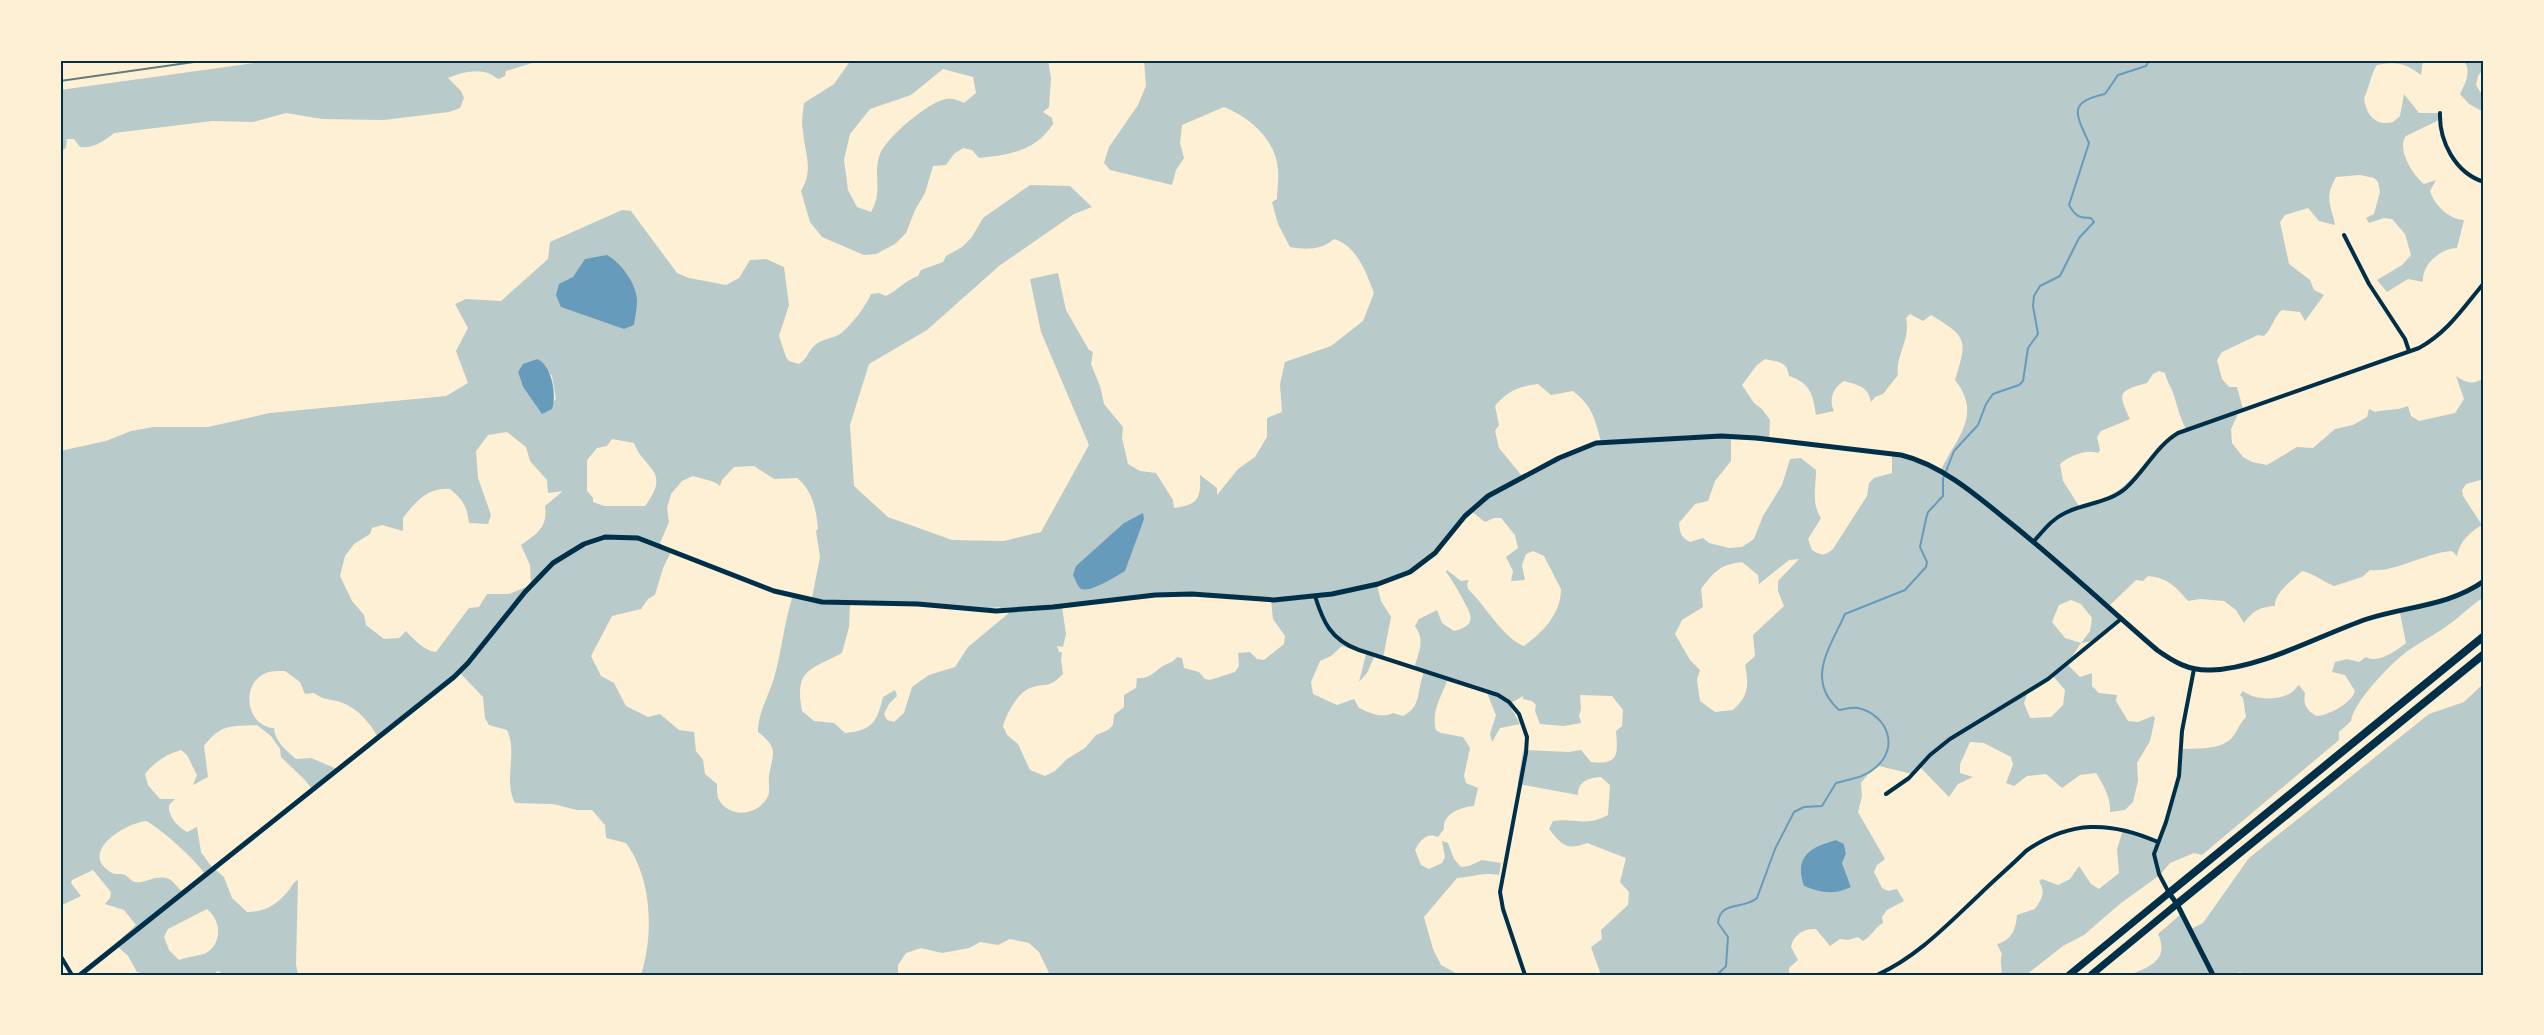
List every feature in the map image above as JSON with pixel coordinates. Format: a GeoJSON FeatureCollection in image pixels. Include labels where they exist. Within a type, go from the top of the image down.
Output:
{"type":"FeatureCollection","features":[{"type":"Feature","properties":{"kind":"highway"},"geometry":{"type":"LineString","coordinates":[[2069,975],[2484,636]]}},
{"type":"Feature","properties":{"kind":"highway"},"geometry":{"type":"LineString","coordinates":[[2091,975],[2484,654]]}},
{"type":"Feature","properties":{"kind":"street"},"geometry":{"type":"LineString","coordinates":[[2440,113],[2439,129],[2454,159],[2466,173],[2484,182]]}},
{"type":"Feature","properties":{"kind":"street"},"geometry":{"type":"LineString","coordinates":[[2344,235],[2369,284],[2405,339],[2409,351]]}},
{"type":"Feature","properties":{"kind":"street"},"geometry":{"type":"LineString","coordinates":[[2034,541],[2060,516],[2107,499],[2121,491],[2138,476],[2166,442],[2178,434],[2419,348],[2441,335],[2484,283]]}},
{"type":"Feature","properties":{"kind":"street"},"geometry":{"type":"LineString","coordinates":[[80,975],[454,678],[525,592],[553,562],[576,548],[605,537],[638,538],[774,591],[826,602],[918,604],[996,611],[1155,595],[1192,594],[1274,600],[1315,596],[1378,584],[1410,572],[1435,553],[1465,516],[1488,496],[1559,458],[1596,442],[1721,436],[1756,438],[1911,458],[1973,492],[2034,541],[2121,619],[2175,663],[2194,669],[2212,670],[2241,666],[2369,618],[2450,599],[2484,581]]}},
{"type":"Feature","properties":{"kind":"street"},"geometry":{"type":"LineString","coordinates":[[1315,596],[1329,630],[1342,642],[1359,650],[1484,689],[1509,702],[1519,714],[1527,737],[1526,753],[1502,877],[1500,901],[1525,975]]}},
{"type":"Feature","properties":{"kind":"street"},"geometry":{"type":"LineString","coordinates":[[1886,794],[1909,778],[1930,755],[1950,739],[2048,679],[2121,619]]}},
{"type":"Feature","properties":{"kind":"street"},"geometry":{"type":"LineString","coordinates":[[2194,669],[2182,731],[2179,776],[2158,842],[2155,859],[2169,893],[2177,904],[2213,975]]}},
{"type":"Feature","properties":{"kind":"street"},"geometry":{"type":"LineString","coordinates":[[1877,975],[1898,966],[1920,949],[2026,851],[2039,842],[2068,829],[2100,826],[2128,830],[2158,842]]}},
{"type":"Feature","properties":{"kind":"street"},"geometry":{"type":"LineString","coordinates":[[60,955],[72,975]]}},
{"type":"Feature","properties":{"kind":"shaded area"},"geometry":{"type":"Polygon","coordinates":[[[276,60],[542,60],[506,71],[505,76],[499,79],[480,71],[448,78],[461,91],[464,98],[460,108],[449,112],[384,120],[322,119],[286,113],[253,122],[212,121],[114,133],[89,147],[80,147],[74,139],[67,139],[66,148],[60,152],[60,90],[276,60]]]}},
{"type":"Feature","properties":{"kind":"shaded area"},"geometry":{"type":"Polygon","coordinates":[[[851,60],[1048,60],[1051,78],[1049,107],[1043,112],[1052,118],[1053,124],[1038,140],[1021,150],[979,158],[972,150],[963,148],[954,154],[946,165],[933,166],[925,193],[906,233],[895,244],[876,254],[864,255],[822,237],[810,222],[801,191],[808,168],[802,124],[804,103],[834,84],[851,60]],[[943,69],[911,95],[870,109],[850,134],[844,160],[848,190],[857,207],[871,212],[877,196],[877,169],[880,154],[899,130],[919,113],[938,102],[951,99],[964,103],[976,93],[973,77],[943,69]]]}},
{"type":"Feature","properties":{"kind":"shaded area"},"geometry":{"type":"Polygon","coordinates":[[[1144,60],[2423,60],[2421,75],[2400,64],[2377,65],[2364,98],[2369,114],[2381,123],[2393,122],[2400,116],[2404,94],[2419,113],[2438,113],[2439,120],[2406,136],[2403,147],[2407,162],[2424,184],[2436,180],[2430,191],[2439,206],[2448,215],[2464,220],[2457,248],[2445,251],[2433,259],[2425,270],[2423,282],[2408,279],[2387,292],[2377,280],[2402,265],[2411,255],[2405,234],[2392,219],[2384,218],[2369,223],[2366,218],[2374,214],[2380,192],[2378,182],[2374,178],[2360,175],[2336,177],[2329,196],[2335,225],[2319,221],[2308,208],[2285,215],[2280,222],[2289,264],[2310,280],[2314,290],[2324,295],[2305,321],[2300,312],[2282,310],[2264,336],[2258,335],[2222,352],[2217,360],[2222,379],[2229,387],[2237,387],[2243,409],[2236,413],[2237,416],[2231,429],[2232,443],[2243,457],[2252,462],[2267,465],[2297,447],[2313,448],[2335,429],[2353,425],[2367,417],[2369,409],[2375,412],[2408,406],[2411,416],[2419,421],[2455,413],[2464,399],[2456,376],[2470,382],[2477,382],[2484,377],[2484,479],[2466,484],[2462,490],[2463,496],[2482,525],[2466,538],[2457,556],[2452,551],[2431,555],[2389,569],[2370,570],[2362,577],[2334,586],[2302,571],[2281,591],[2275,606],[2257,610],[2244,623],[2236,610],[2224,601],[2200,599],[2188,601],[2166,581],[2148,576],[2143,581],[2136,580],[2109,606],[2121,619],[2094,641],[2081,643],[2067,664],[2080,677],[2092,673],[2092,686],[2099,693],[2117,695],[2116,701],[2128,721],[2138,722],[2153,716],[2155,718],[2150,741],[2137,763],[2138,781],[2133,802],[2125,810],[2110,812],[2108,797],[2096,773],[2080,775],[2062,788],[2046,774],[2027,776],[2014,786],[2006,783],[2013,765],[2011,757],[1984,743],[1970,742],[1960,764],[1960,773],[1973,777],[1958,784],[1949,797],[1920,767],[1912,774],[1879,766],[1861,783],[1862,796],[1858,812],[1885,859],[1877,865],[1874,872],[1882,888],[1888,891],[1897,889],[1904,901],[1887,910],[1882,917],[1883,923],[1863,941],[1858,937],[1848,940],[1840,939],[1830,946],[1816,929],[1800,933],[1794,939],[1791,947],[1798,960],[1789,968],[1789,975],[1601,975],[1591,947],[1602,939],[1601,930],[1628,905],[1629,892],[1620,882],[1626,858],[1587,843],[1574,846],[1565,845],[1549,829],[1553,821],[1593,821],[1608,815],[1610,785],[1601,777],[1588,779],[1580,786],[1578,795],[1518,784],[1518,782],[1525,750],[1569,752],[1581,750],[1591,762],[1600,763],[1612,760],[1615,757],[1617,746],[1616,731],[1622,726],[1623,710],[1612,696],[1580,695],[1581,723],[1564,726],[1540,724],[1535,711],[1536,705],[1532,701],[1523,699],[1523,696],[1509,704],[1520,724],[1500,728],[1492,742],[1490,734],[1496,715],[1487,693],[1447,681],[1436,711],[1436,730],[1463,737],[1470,748],[1464,776],[1466,783],[1478,788],[1474,806],[1453,812],[1446,819],[1444,829],[1438,837],[1424,838],[1415,850],[1421,865],[1429,869],[1442,863],[1445,857],[1442,841],[1448,843],[1454,859],[1461,867],[1482,860],[1501,863],[1499,875],[1482,874],[1457,878],[1424,917],[1433,949],[1441,965],[1459,975],[1050,975],[1039,952],[1029,943],[1010,939],[998,945],[980,942],[969,948],[942,953],[921,948],[906,953],[898,965],[898,975],[641,975],[648,942],[649,924],[646,889],[635,857],[626,843],[606,838],[605,825],[592,810],[577,810],[553,804],[515,803],[510,785],[511,748],[507,730],[489,725],[485,718],[483,697],[460,673],[378,737],[358,712],[340,702],[320,697],[314,693],[305,694],[300,682],[285,671],[268,672],[258,678],[252,686],[250,695],[252,713],[257,720],[265,726],[274,728],[279,742],[296,759],[311,758],[337,769],[312,789],[281,757],[280,749],[271,736],[257,725],[233,726],[216,733],[204,746],[208,777],[193,785],[197,775],[187,755],[181,750],[161,759],[145,774],[148,785],[160,799],[175,799],[169,805],[169,809],[177,824],[187,832],[197,827],[201,852],[211,866],[224,877],[232,898],[247,912],[259,911],[275,904],[298,880],[296,964],[298,975],[224,975],[218,971],[213,975],[151,975],[137,972],[128,956],[115,944],[136,925],[124,910],[105,904],[111,892],[93,870],[72,880],[71,883],[81,896],[60,906],[60,451],[106,441],[131,431],[154,427],[208,427],[270,413],[446,396],[468,383],[456,351],[468,328],[455,304],[466,299],[501,301],[548,259],[550,242],[622,210],[631,211],[677,273],[689,278],[726,285],[739,278],[750,260],[766,259],[784,267],[789,305],[779,336],[786,357],[789,361],[799,364],[817,344],[844,331],[862,310],[871,294],[879,293],[886,296],[918,276],[921,270],[943,262],[946,256],[962,247],[972,237],[983,218],[1030,185],[1070,186],[1092,207],[1074,214],[999,266],[927,330],[869,364],[850,425],[854,486],[888,517],[952,540],[1004,541],[1041,532],[1089,445],[1041,332],[1030,279],[1058,273],[1066,310],[1089,350],[1093,352],[1091,364],[1104,404],[1123,427],[1122,438],[1128,464],[1140,471],[1156,473],[1173,500],[1174,508],[1193,503],[1199,495],[1200,475],[1217,488],[1217,495],[1238,469],[1255,457],[1267,437],[1267,418],[1282,412],[1280,384],[1285,362],[1331,346],[1363,321],[1374,293],[1360,261],[1342,242],[1334,239],[1314,248],[1290,247],[1278,224],[1272,202],[1277,199],[1278,177],[1273,149],[1260,131],[1244,117],[1224,107],[1182,125],[1180,143],[1184,158],[1176,170],[1172,185],[1110,170],[1104,163],[1109,147],[1138,105],[1146,86],[1144,60]],[[1910,314],[1906,318],[1906,333],[1898,375],[1883,394],[1875,397],[1871,402],[1865,389],[1844,381],[1833,394],[1834,411],[1816,415],[1809,390],[1802,382],[1789,376],[1784,365],[1765,359],[1757,365],[1742,385],[1754,403],[1770,420],[1769,441],[1731,439],[1731,461],[1715,481],[1708,501],[1695,504],[1679,523],[1683,537],[1690,542],[1703,538],[1709,543],[1729,548],[1742,547],[1754,539],[1763,516],[1782,485],[1790,459],[1801,458],[1816,470],[1815,501],[1821,518],[1808,539],[1812,550],[1825,554],[1833,549],[1867,496],[1869,483],[1874,478],[1892,473],[1892,455],[1941,470],[1959,437],[1967,415],[1967,404],[1955,380],[1963,347],[1958,334],[1931,315],[1923,321],[1910,314]],[[537,359],[524,364],[518,372],[523,387],[542,413],[556,399],[552,376],[537,359]],[[2159,371],[2153,374],[2147,383],[2131,388],[2123,394],[2122,398],[2130,419],[2101,431],[2097,437],[2100,450],[2098,453],[2078,454],[2060,464],[2063,481],[2079,506],[2095,502],[2117,491],[2162,446],[2186,429],[2165,373],[2159,371]],[[1538,384],[1509,393],[1495,406],[1499,425],[1495,431],[1499,448],[1522,476],[1601,441],[1592,413],[1585,402],[1573,391],[1551,395],[1538,384]],[[507,432],[488,435],[476,451],[478,478],[491,515],[488,524],[469,523],[466,508],[450,489],[435,490],[417,501],[403,518],[403,531],[382,525],[372,528],[370,534],[354,544],[345,556],[340,576],[352,601],[364,615],[366,625],[384,639],[399,638],[406,631],[424,647],[436,652],[469,608],[479,607],[487,594],[509,594],[531,585],[530,565],[521,545],[540,529],[545,519],[545,506],[563,491],[548,493],[547,480],[530,461],[526,447],[507,432]],[[612,439],[607,446],[597,448],[587,460],[587,491],[593,498],[593,502],[604,506],[645,506],[653,494],[656,477],[634,443],[612,439]],[[754,466],[734,467],[722,480],[720,486],[693,476],[682,481],[671,494],[667,508],[669,522],[660,543],[671,552],[663,568],[655,595],[648,599],[641,609],[612,616],[591,656],[601,676],[614,683],[626,706],[648,717],[660,714],[679,730],[694,732],[696,751],[703,760],[705,774],[717,784],[718,798],[728,809],[742,813],[757,809],[768,796],[773,751],[769,742],[758,732],[760,718],[774,678],[793,595],[812,598],[820,557],[815,508],[807,489],[797,478],[774,479],[754,466]],[[1471,511],[1421,565],[1377,585],[1381,601],[1391,617],[1383,658],[1374,657],[1367,673],[1359,682],[1366,654],[1342,646],[1331,656],[1320,661],[1311,682],[1313,694],[1337,705],[1354,699],[1359,708],[1376,715],[1393,713],[1403,716],[1416,704],[1423,675],[1423,672],[1414,669],[1421,642],[1415,626],[1419,619],[1437,610],[1442,623],[1454,631],[1470,622],[1470,613],[1446,572],[1447,570],[1461,581],[1469,580],[1468,589],[1502,629],[1524,646],[1550,622],[1558,606],[1561,589],[1544,556],[1533,551],[1526,554],[1522,565],[1525,580],[1511,581],[1513,571],[1506,557],[1518,548],[1515,535],[1501,518],[1485,522],[1471,511]],[[1799,559],[1789,560],[1759,584],[1758,575],[1742,562],[1718,570],[1701,589],[1703,607],[1682,620],[1675,634],[1690,660],[1700,670],[1697,680],[1700,701],[1715,712],[1733,710],[1745,695],[1747,678],[1745,665],[1755,656],[1753,635],[1784,606],[1778,591],[1778,581],[1799,559]],[[1194,593],[1062,607],[1066,634],[1063,647],[1057,646],[1059,652],[1062,652],[1063,674],[1051,683],[1030,688],[1021,694],[1003,726],[1007,735],[1018,744],[1030,770],[1045,776],[1085,748],[1096,735],[1113,725],[1114,715],[1124,707],[1124,695],[1136,688],[1137,678],[1150,676],[1177,657],[1182,658],[1184,668],[1199,672],[1205,679],[1210,680],[1235,672],[1239,666],[1238,653],[1250,652],[1257,659],[1264,660],[1284,644],[1285,636],[1273,619],[1271,600],[1194,593]],[[2071,600],[2059,605],[2052,622],[2065,638],[2081,643],[2090,631],[2092,618],[2081,604],[2071,600]],[[850,603],[849,627],[842,653],[814,667],[803,678],[800,697],[802,711],[814,721],[834,723],[845,733],[861,730],[872,724],[883,697],[895,690],[897,696],[889,704],[884,714],[887,720],[894,722],[904,713],[912,687],[929,675],[955,667],[968,647],[1009,613],[999,607],[982,609],[850,603]],[[2053,676],[2028,691],[2024,703],[2030,718],[2051,717],[2063,705],[2065,690],[2053,676]],[[146,821],[117,833],[102,848],[100,857],[103,865],[112,873],[125,875],[136,882],[165,878],[171,880],[182,891],[204,873],[194,860],[160,830],[146,821]],[[1836,840],[1825,843],[1851,887],[1842,863],[1846,854],[1844,844],[1836,840]],[[207,909],[168,929],[164,937],[169,950],[179,960],[204,954],[211,949],[218,931],[212,914],[207,909]]]}},
{"type":"Feature","properties":{"kind":"shaded area"},"geometry":{"type":"Polygon","coordinates":[[[2464,60],[2484,60],[2484,68],[2478,76],[2476,85],[2484,98],[2484,112],[2469,104],[2460,94],[2468,74],[2464,60]]]}},
{"type":"Feature","properties":{"kind":"shaded area"},"geometry":{"type":"Polygon","coordinates":[[[2484,580],[2484,597],[2450,624],[2409,650],[2375,682],[2359,703],[2351,721],[2339,732],[2339,740],[2202,855],[2194,853],[2170,863],[2160,875],[2121,903],[2084,935],[2063,946],[2026,975],[2001,975],[2002,954],[1997,944],[2010,937],[2016,925],[2017,915],[2035,909],[2040,902],[2042,889],[2039,881],[2042,879],[2058,885],[2070,879],[2079,866],[2091,884],[2099,889],[2119,873],[2117,849],[2123,830],[2159,840],[2180,774],[2183,749],[2212,747],[2226,743],[2232,738],[2246,717],[2243,698],[2240,695],[2243,691],[2259,698],[2271,698],[2289,694],[2299,685],[2305,693],[2306,706],[2313,714],[2316,716],[2333,711],[2345,704],[2355,691],[2345,675],[2332,672],[2335,662],[2347,659],[2359,662],[2366,657],[2376,659],[2392,653],[2406,643],[2400,613],[2449,599],[2484,580]]]}},
{"type":"Feature","properties":{"kind":"shaded area"},"geometry":{"type":"Polygon","coordinates":[[[2484,683],[2484,975],[2244,975],[2240,972],[2234,975],[2129,975],[2144,969],[2155,961],[2161,950],[2158,934],[2181,914],[2191,929],[2203,923],[2249,858],[2429,714],[2464,702],[2484,683]]]}},
{"type":"Feature","properties":{"kind":"water"},"geometry":{"type":"Polygon","coordinates":[[[607,255],[618,263],[627,275],[636,294],[634,325],[624,329],[561,307],[556,295],[559,284],[573,277],[585,259],[607,255]]]}},
{"type":"Feature","properties":{"kind":"water"},"geometry":{"type":"Polygon","coordinates":[[[537,359],[542,362],[550,374],[554,396],[552,409],[542,414],[523,387],[518,372],[523,364],[537,359]]]}},
{"type":"Feature","properties":{"kind":"water"},"geometry":{"type":"Polygon","coordinates":[[[1143,513],[1144,519],[1125,571],[1095,587],[1080,588],[1073,575],[1076,566],[1124,523],[1143,513]]]}},
{"type":"Feature","properties":{"kind":"water"},"geometry":{"type":"Polygon","coordinates":[[[1836,840],[1844,844],[1846,854],[1842,863],[1851,887],[1828,892],[1804,886],[1801,868],[1807,855],[1819,846],[1836,840]]]}},
{"type":"Feature","properties":{"kind":"waterway"},"geometry":{"type":"LineString","coordinates":[[1717,975],[1726,966],[1728,937],[1718,923],[1720,916],[1728,908],[1752,902],[1757,898],[1775,849],[1794,812],[1804,807],[1822,806],[1836,783],[1866,774],[1883,760],[1889,742],[1883,725],[1877,718],[1858,708],[1839,710],[1823,687],[1822,675],[1828,651],[1845,614],[1905,590],[1926,567],[1927,562],[1920,547],[1926,519],[1928,512],[1943,496],[1943,479],[1954,451],[1978,425],[1986,404],[1993,394],[2019,385],[2023,381],[2028,348],[2038,334],[2033,306],[2034,296],[2040,286],[2060,276],[2079,238],[2094,222],[2091,218],[2078,216],[2069,205],[2089,143],[2078,117],[2080,105],[2093,97],[2105,94],[2118,75],[2146,66],[2149,60]]}},
{"type":"Feature","properties":{"kind":"railway"},"geometry":{"type":"LineString","coordinates":[[60,81],[208,60]]}}]}
